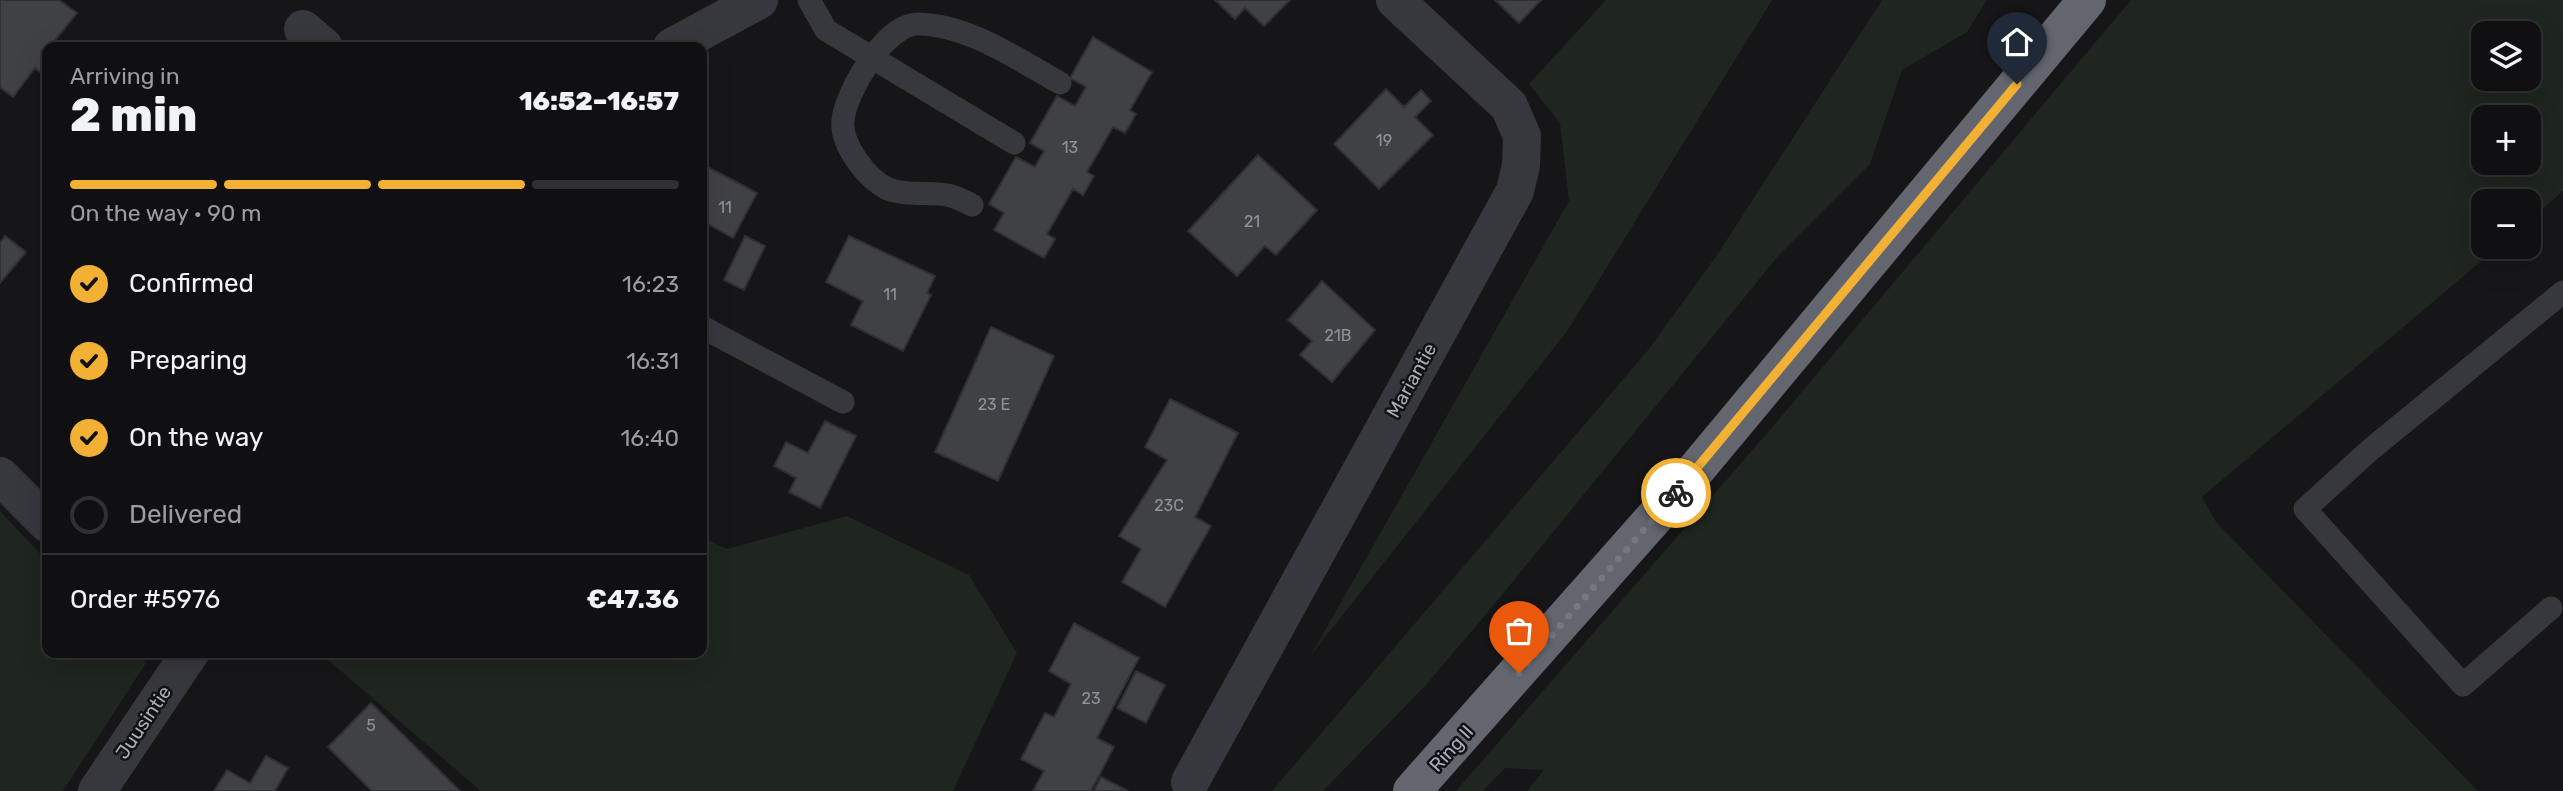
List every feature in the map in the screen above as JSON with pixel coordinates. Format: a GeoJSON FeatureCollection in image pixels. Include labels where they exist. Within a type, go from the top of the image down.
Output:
{"type":"FeatureCollection","features":[{"type":"Feature","properties":{"kind":"highway","name":"Ring II"},"geometry":{"type":"LineString","coordinates":[[1412,791],[1685,484],[2087,0]]}},
{"type":"Feature","properties":{"kind":"street"},"geometry":{"type":"LineString","coordinates":[[681,42],[759,0]]}},
{"type":"Feature","properties":{"kind":"street","name":"Mariantie"},"geometry":{"type":"LineString","coordinates":[[1190,782],[1515,191],[1521,165],[1522,136],[1509,106],[1395,0]]}},
{"type":"Feature","properties":{"kind":"street"},"geometry":{"type":"LineString","coordinates":[[0,476],[42,518]]}},
{"type":"Feature","properties":{"kind":"street","name":"Juusintie"},"geometry":{"type":"LineString","coordinates":[[97,791],[182,658]]}},
{"type":"Feature","properties":{"kind":"lane"},"geometry":{"type":"LineString","coordinates":[[809,0],[826,30],[1014,143]]}},
{"type":"Feature","properties":{"kind":"lane"},"geometry":{"type":"LineString","coordinates":[[972,205],[948,195],[888,188],[869,174],[850,149],[843,121],[872,57],[885,39],[915,24],[947,28],[998,48],[1060,83]]}},
{"type":"Feature","properties":{"kind":"lane"},"geometry":{"type":"LineString","coordinates":[[2559,609],[2463,685],[2305,509],[2370,450],[2563,292]]}},
{"type":"Feature","properties":{"kind":"lane"},"geometry":{"type":"LineString","coordinates":[[707,330],[843,402]]}},
{"type":"Feature","properties":{"kind":"shaded area"},"geometry":{"type":"Polygon","coordinates":[[[1606,0],[1772,0],[1568,330],[1311,655],[1569,201],[1560,123],[1529,84],[1606,0]]]}},
{"type":"Feature","properties":{"kind":"shaded area"},"geometry":{"type":"Polygon","coordinates":[[[1882,0],[1987,0],[1967,32],[1902,70],[1870,164],[1779,255],[1425,686],[1323,791],[1272,791],[1649,349],[1717,255],[1882,0]]]}},
{"type":"Feature","properties":{"kind":"shaded area"},"geometry":{"type":"Polygon","coordinates":[[[2131,0],[2563,0],[2563,191],[2541,210],[2541,189],[2471,189],[2471,259],[2484,259],[2202,497],[2216,522],[2478,791],[1527,791],[1544,770],[1505,768],[1483,791],[1456,791],[1769,431],[2131,0]]]}},
{"type":"Feature","properties":{"kind":"shaded area"},"geometry":{"type":"Polygon","coordinates":[[[0,511],[42,556],[42,658],[141,658],[146,663],[63,791],[0,791],[0,511]]]}},
{"type":"Feature","properties":{"kind":"shaded area"},"geometry":{"type":"Polygon","coordinates":[[[847,516],[969,575],[1017,653],[953,791],[481,791],[326,658],[707,658],[707,539],[727,549],[847,516]]]}},
{"type":"Feature","properties":{"kind":"building"},"geometry":{"type":"Polygon","coordinates":[[[0,0],[59,0],[77,13],[54,42],[42,42],[42,73],[35,68],[13,97],[0,87],[0,0]]]}},
{"type":"Feature","properties":{"kind":"building"},"geometry":{"type":"Polygon","coordinates":[[[1215,0],[1290,0],[1264,26],[1245,8],[1235,19],[1215,0]]]}},
{"type":"Feature","properties":{"kind":"building"},"geometry":{"type":"Polygon","coordinates":[[[1495,0],[1541,0],[1519,23],[1495,0]]]}},
{"type":"Feature","properties":{"kind":"building"},"geometry":{"type":"Polygon","coordinates":[[[1093,37],[1152,72],[1130,110],[1136,114],[1125,133],[1113,127],[1087,172],[1094,176],[1083,195],[1073,189],[1047,234],[1055,239],[1044,258],[994,230],[1004,213],[989,204],[1016,157],[1035,167],[1044,151],[1030,143],[1057,96],[1075,106],[1086,87],[1070,78],[1093,37]]]}},
{"type":"Feature","properties":{"kind":"building"},"geometry":{"type":"Polygon","coordinates":[[[1386,89],[1404,107],[1421,90],[1431,101],[1415,117],[1433,135],[1379,189],[1334,144],[1386,89]]]}},
{"type":"Feature","properties":{"kind":"building"},"geometry":{"type":"Polygon","coordinates":[[[1258,155],[1317,210],[1276,255],[1265,246],[1237,276],[1188,231],[1258,155]]]}},
{"type":"Feature","properties":{"kind":"building"},"geometry":{"type":"Polygon","coordinates":[[[707,167],[757,193],[733,238],[707,224],[707,167]]]}},
{"type":"Feature","properties":{"kind":"building"},"geometry":{"type":"Polygon","coordinates":[[[5,236],[26,252],[0,283],[0,243],[5,236]]]}},
{"type":"Feature","properties":{"kind":"building"},"geometry":{"type":"Polygon","coordinates":[[[745,236],[765,246],[744,290],[724,280],[745,236]]]}},
{"type":"Feature","properties":{"kind":"building"},"geometry":{"type":"Polygon","coordinates":[[[849,236],[935,276],[927,293],[931,295],[903,351],[851,325],[863,301],[826,282],[849,236]]]}},
{"type":"Feature","properties":{"kind":"building"},"geometry":{"type":"Polygon","coordinates":[[[1322,281],[1375,330],[1332,382],[1300,355],[1312,341],[1288,320],[1322,281]]]}},
{"type":"Feature","properties":{"kind":"building"},"geometry":{"type":"Polygon","coordinates":[[[991,327],[1054,356],[998,481],[935,452],[991,327]]]}},
{"type":"Feature","properties":{"kind":"building"},"geometry":{"type":"Polygon","coordinates":[[[1170,399],[1238,433],[1195,517],[1211,526],[1165,607],[1122,582],[1141,549],[1119,536],[1167,460],[1145,447],[1170,399]]]}},
{"type":"Feature","properties":{"kind":"building"},"geometry":{"type":"Polygon","coordinates":[[[825,421],[856,436],[820,508],[789,492],[796,478],[774,466],[786,442],[808,453],[825,421]]]}},
{"type":"Feature","properties":{"kind":"building"},"geometry":{"type":"Polygon","coordinates":[[[1074,623],[1139,658],[1097,738],[1114,747],[1091,791],[1033,791],[1044,771],[1021,759],[1045,713],[1054,717],[1071,684],[1049,671],[1074,623]]]}},
{"type":"Feature","properties":{"kind":"building"},"geometry":{"type":"Polygon","coordinates":[[[1136,671],[1165,685],[1146,723],[1117,708],[1136,671]]]}},
{"type":"Feature","properties":{"kind":"building"},"geometry":{"type":"Polygon","coordinates":[[[371,703],[460,791],[372,791],[328,747],[371,703]]]}},
{"type":"Feature","properties":{"kind":"building"},"geometry":{"type":"Polygon","coordinates":[[[266,756],[288,768],[275,791],[214,791],[227,770],[250,783],[266,756]]]}},
{"type":"Feature","properties":{"kind":"building"},"geometry":{"type":"Polygon","coordinates":[[[1101,777],[1128,791],[1094,791],[1101,777]]]}},
{"type":"Feature","properties":{"kind":"way so far"},"geometry":{"type":"LineString","coordinates":[[1519,673],[1676,493]]}},
{"type":"Feature","properties":{"kind":"route"},"geometry":{"type":"LineString","coordinates":[[1676,493],[2017,84]]}}]}
